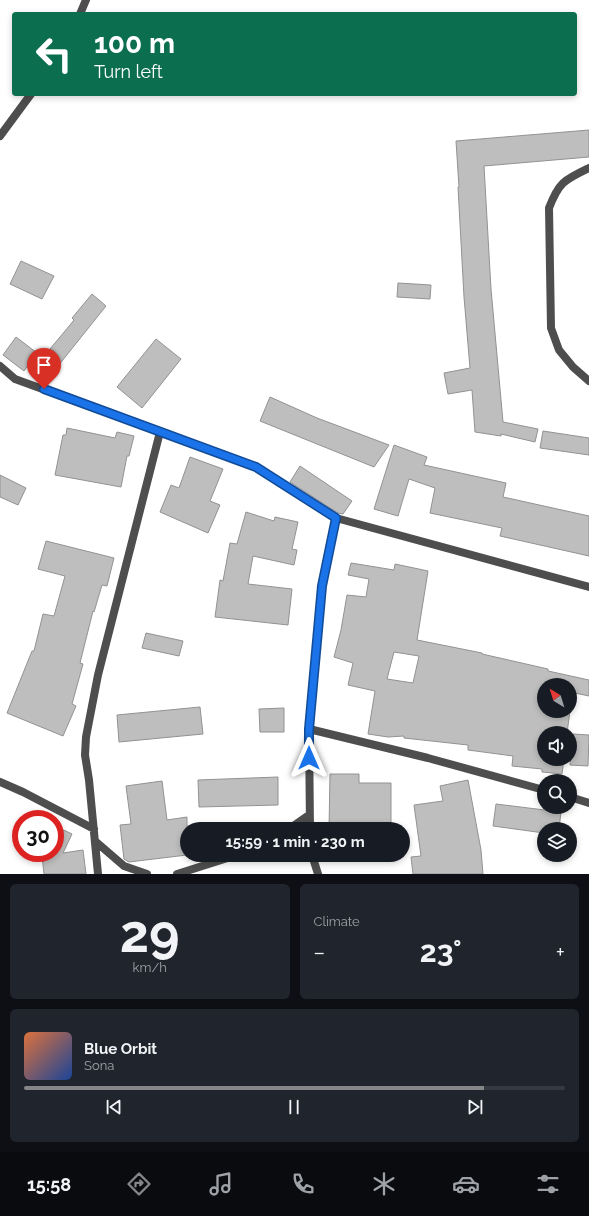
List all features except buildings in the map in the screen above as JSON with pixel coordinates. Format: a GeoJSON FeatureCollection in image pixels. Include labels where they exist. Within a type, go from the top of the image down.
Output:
{"type":"FeatureCollection","features":[{"type":"Feature","properties":{"kind":"street"},"geometry":{"type":"LineString","coordinates":[[81,12],[86,0]]}},
{"type":"Feature","properties":{"kind":"street"},"geometry":{"type":"LineString","coordinates":[[0,136],[30,96]]}},
{"type":"Feature","properties":{"kind":"street"},"geometry":{"type":"LineString","coordinates":[[589,168],[569,177],[560,185],[549,208],[551,328],[559,350],[573,367],[589,382]]}},
{"type":"Feature","properties":{"kind":"street"},"geometry":{"type":"LineString","coordinates":[[0,366],[15,379],[256,467],[336,518],[589,587]]}},
{"type":"Feature","properties":{"kind":"street"},"geometry":{"type":"LineString","coordinates":[[98,874],[89,780],[85,755],[86,737],[98,675],[160,432]]}},
{"type":"Feature","properties":{"kind":"street"},"geometry":{"type":"LineString","coordinates":[[310,822],[309,729],[322,586],[336,518]]}},
{"type":"Feature","properties":{"kind":"street"},"geometry":{"type":"LineString","coordinates":[[309,729],[428,758],[537,788]]}},
{"type":"Feature","properties":{"kind":"street"},"geometry":{"type":"LineString","coordinates":[[0,782],[94,829]]}},
{"type":"Feature","properties":{"kind":"street"},"geometry":{"type":"LineString","coordinates":[[577,799],[589,802]]}},
{"type":"Feature","properties":{"kind":"street"},"geometry":{"type":"LineString","coordinates":[[299,822],[309,815]]}},
{"type":"Feature","properties":{"kind":"street"},"geometry":{"type":"LineString","coordinates":[[95,841],[124,866],[147,874]]}},
{"type":"Feature","properties":{"kind":"street"},"geometry":{"type":"LineString","coordinates":[[177,874],[215,862]]}},
{"type":"Feature","properties":{"kind":"street"},"geometry":{"type":"LineString","coordinates":[[314,862],[318,874]]}},
{"type":"Feature","properties":{"kind":"route"},"geometry":{"type":"LineString","coordinates":[[44,389],[256,467],[336,518],[322,586],[309,729],[309,758]]}}]}
